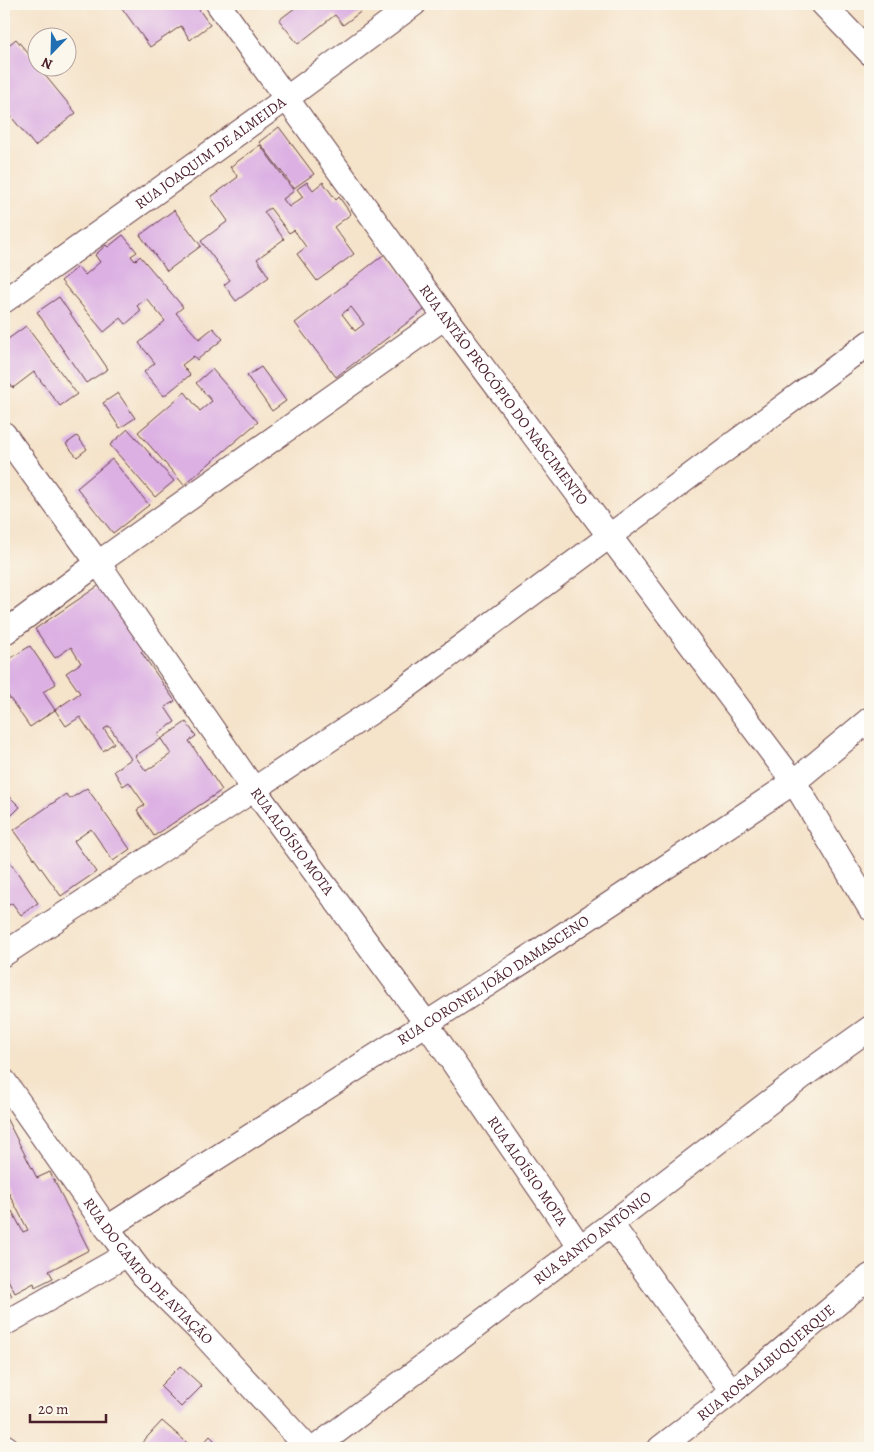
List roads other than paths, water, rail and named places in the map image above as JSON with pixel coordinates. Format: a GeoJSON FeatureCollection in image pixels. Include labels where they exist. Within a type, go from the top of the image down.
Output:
{"type":"FeatureCollection","features":[{"type":"Feature","properties":{"kind":"street","name":"RUA ANTÃO PROCÓPIO DO NASCIMENTO"},"geometry":{"type":"LineString","coordinates":[[218,4],[445,317],[794,782],[870,908]]}},
{"type":"Feature","properties":{"kind":"street","name":"RUA JOAQUIM DE ALMEIDA"},"geometry":{"type":"LineString","coordinates":[[4,301],[287,98],[414,4]]}},
{"type":"Feature","properties":{"kind":"street"},"geometry":{"type":"LineString","coordinates":[[823,4],[870,53]]}},
{"type":"Feature","properties":{"kind":"street"},"geometry":{"type":"LineString","coordinates":[[4,633],[445,317]]}},
{"type":"Feature","properties":{"kind":"street"},"geometry":{"type":"LineString","coordinates":[[4,954],[388,701],[870,342]]}},
{"type":"Feature","properties":{"kind":"street","name":"RUA ALOÍSIO MOTA"},"geometry":{"type":"LineString","coordinates":[[4,434],[98,564],[254,788],[426,1022],[580,1247]]}},
{"type":"Feature","properties":{"kind":"street","name":"RUA CORONEL JOÃO DAMASCENO"},"geometry":{"type":"LineString","coordinates":[[107,1228],[532,955],[794,782],[870,719]]}},
{"type":"Feature","properties":{"kind":"street","name":"RUA SANTO ANTÔNIO"},"geometry":{"type":"LineString","coordinates":[[315,1448],[807,1073],[870,1028]]}},
{"type":"Feature","properties":{"kind":"street","name":"RUA DO CAMPO DE AVIAÇÃO"},"geometry":{"type":"LineString","coordinates":[[4,1081],[107,1228],[144,1276],[202,1333],[308,1448]]}},
{"type":"Feature","properties":{"kind":"street"},"geometry":{"type":"LineString","coordinates":[[611,1224],[732,1392]]}},
{"type":"Feature","properties":{"kind":"street"},"geometry":{"type":"LineString","coordinates":[[4,1324],[128,1254]]}},
{"type":"Feature","properties":{"kind":"street","name":"RUA ROSA ALBUQUERQUE"},"geometry":{"type":"LineString","coordinates":[[660,1448],[732,1392],[870,1276]]}}]}
